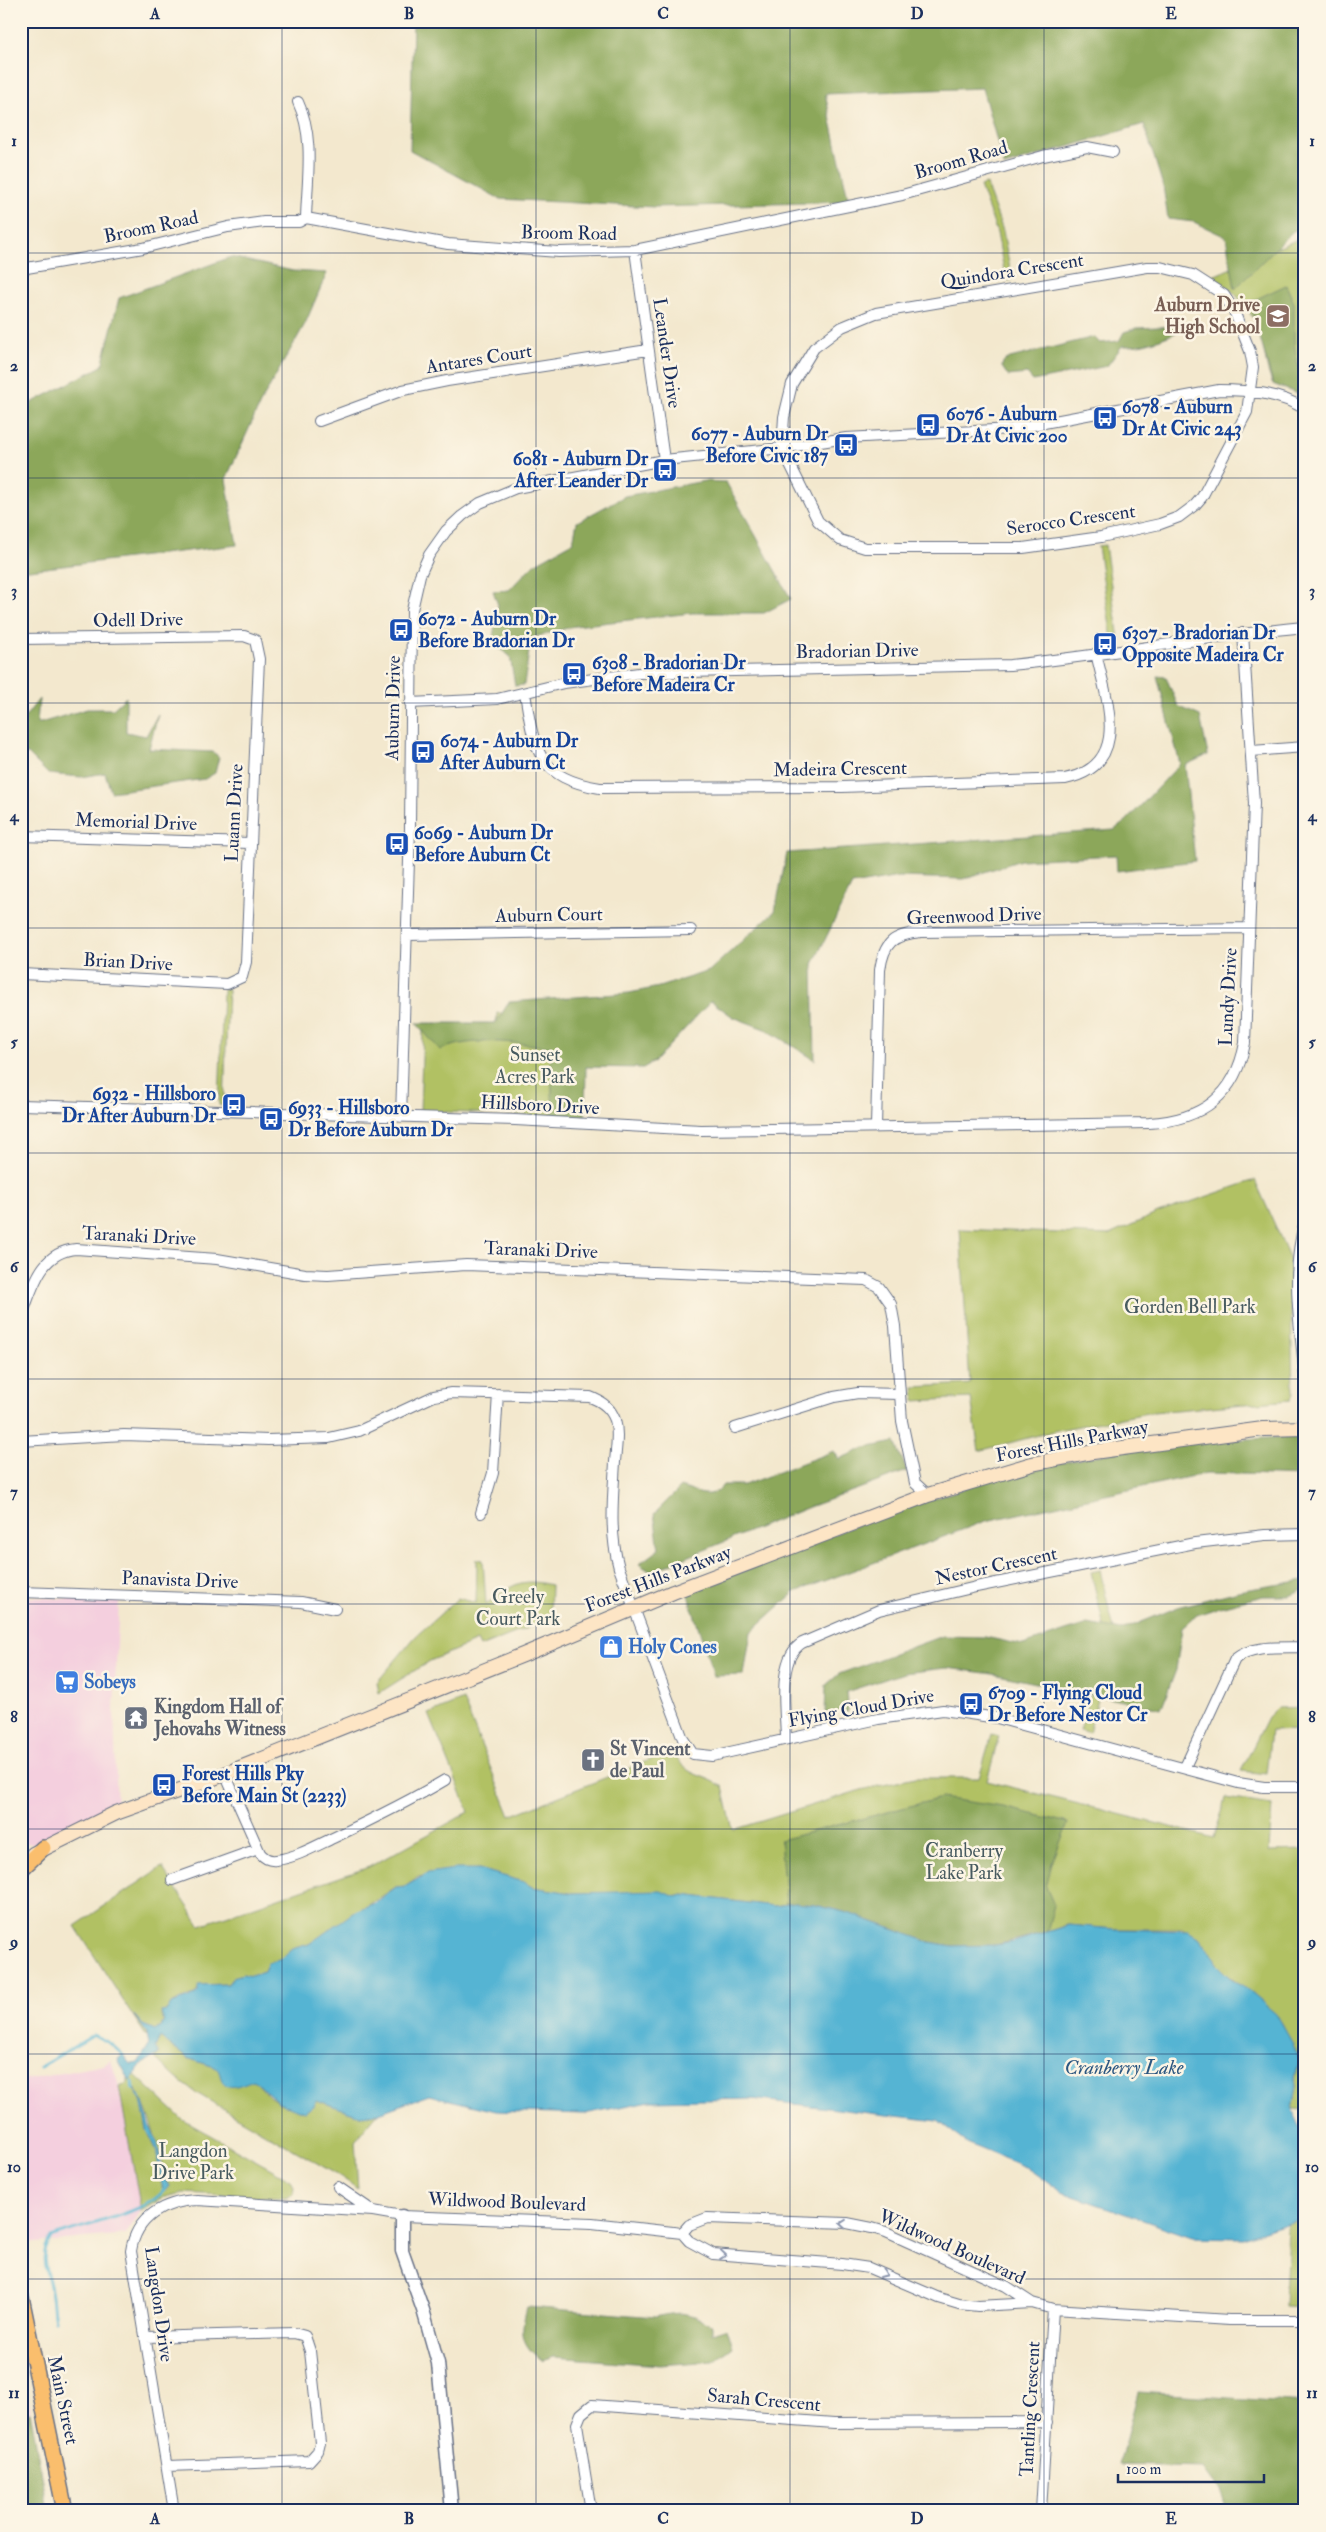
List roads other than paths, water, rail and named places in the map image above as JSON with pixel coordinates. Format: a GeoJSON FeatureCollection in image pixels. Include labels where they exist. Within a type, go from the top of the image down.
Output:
{"type":"FeatureCollection","features":[{"type":"Feature","properties":{"kind":"main road","name":"Forest Hills Parkway"},"geometry":{"type":"LineString","coordinates":[[21,1861],[42,1848],[116,1813],[225,1774],[523,1655],[633,1608],[928,1495],[1032,1464],[1093,1452],[1254,1430],[1305,1428]]}},
{"type":"Feature","properties":{"kind":"main road"},"geometry":{"type":"LineString","coordinates":[[21,1853],[42,1848]]}},
{"type":"Feature","properties":{"kind":"main road"},"geometry":{"type":"LineString","coordinates":[[21,1869],[42,1848]]}},
{"type":"Feature","properties":{"kind":"main road","name":"Main Street"},"geometry":{"type":"LineString","coordinates":[[21,2297],[65,2511]]}},
{"type":"Feature","properties":{"kind":"street"},"geometry":{"type":"LineString","coordinates":[[298,102],[304,116],[309,139],[306,218]]}},
{"type":"Feature","properties":{"kind":"street","name":"Broom Road"},"geometry":{"type":"LineString","coordinates":[[21,269],[136,249],[237,225],[264,222],[299,222],[306,218],[398,236],[466,246],[559,252],[635,250],[902,195],[1070,150],[1087,147],[1113,152]]}},
{"type":"Feature","properties":{"kind":"street","name":"Leander Drive"},"geometry":{"type":"LineString","coordinates":[[635,250],[664,460]]}},
{"type":"Feature","properties":{"kind":"street","name":"Quindora Crescent"},"geometry":{"type":"LineString","coordinates":[[782,448],[788,400],[799,370],[818,345],[832,333],[853,321],[876,313],[913,305],[1147,267],[1193,275],[1224,295],[1234,311],[1250,351],[1253,367],[1251,391]]}},
{"type":"Feature","properties":{"kind":"street","name":"Antares Court"},"geometry":{"type":"LineString","coordinates":[[319,421],[367,402],[412,388],[648,350]]}},
{"type":"Feature","properties":{"kind":"street","name":"Auburn Drive"},"geometry":{"type":"LineString","coordinates":[[401,1117],[407,935],[412,610],[416,588],[430,555],[439,540],[457,521],[486,500],[516,488],[664,460],[782,448],[846,438],[1012,429],[1219,390],[1251,391],[1296,404],[1305,409]]}},
{"type":"Feature","properties":{"kind":"street","name":"Serocco Crescent"},"geometry":{"type":"LineString","coordinates":[[782,448],[818,521],[828,532],[847,543],[876,549],[1023,548],[1101,537],[1170,522],[1185,514],[1202,497],[1247,412],[1251,391]]}},
{"type":"Feature","properties":{"kind":"street","name":"Bradorian Drive"},"geometry":{"type":"LineString","coordinates":[[410,703],[462,702],[525,693],[564,683],[639,673],[1010,664],[1064,660],[1096,653],[1243,633],[1305,627]]}},
{"type":"Feature","properties":{"kind":"street","name":"Lundy Drive"},"geometry":{"type":"LineString","coordinates":[[876,1127],[1150,1124],[1176,1120],[1200,1112],[1210,1106],[1230,1084],[1242,1058],[1254,803],[1243,633]]}},
{"type":"Feature","properties":{"kind":"street","name":"Odell Drive"},"geometry":{"type":"LineString","coordinates":[[21,639],[244,636],[255,640]]}},
{"type":"Feature","properties":{"kind":"street","name":"Luann Drive"},"geometry":{"type":"LineString","coordinates":[[233,982],[242,977],[246,962],[259,658],[255,640]]}},
{"type":"Feature","properties":{"kind":"street","name":"Madeira Crescent"},"geometry":{"type":"LineString","coordinates":[[525,693],[533,739],[542,758],[551,769],[565,779],[592,787],[616,789],[842,788],[1064,780],[1085,773],[1100,757],[1110,740],[1111,726],[1096,653]]}},
{"type":"Feature","properties":{"kind":"street"},"geometry":{"type":"LineString","coordinates":[[1252,751],[1305,747]]}},
{"type":"Feature","properties":{"kind":"street","name":"Memorial Drive"},"geometry":{"type":"LineString","coordinates":[[21,836],[250,843]]}},
{"type":"Feature","properties":{"kind":"street","name":"Greenwood Drive"},"geometry":{"type":"LineString","coordinates":[[876,1127],[880,970],[886,947],[899,935],[921,932],[1249,928]]}},
{"type":"Feature","properties":{"kind":"street","name":"Auburn Court"},"geometry":{"type":"LineString","coordinates":[[407,935],[691,930]]}},
{"type":"Feature","properties":{"kind":"street","name":"Brian Drive"},"geometry":{"type":"LineString","coordinates":[[21,974],[233,982]]}},
{"type":"Feature","properties":{"kind":"street","name":"Hillsboro Drive"},"geometry":{"type":"LineString","coordinates":[[21,1105],[401,1117],[701,1130],[876,1127]]}},
{"type":"Feature","properties":{"kind":"street"},"geometry":{"type":"LineString","coordinates":[[1305,1222],[1300,1243],[1299,1280],[1299,1317],[1305,1376]]}},
{"type":"Feature","properties":{"kind":"street","name":"Taranaki Drive"},"geometry":{"type":"LineString","coordinates":[[21,1317],[42,1267],[55,1255],[76,1250],[217,1258],[304,1274],[328,1275],[466,1265],[858,1280],[879,1287],[891,1304],[895,1326],[899,1394],[915,1483],[928,1495]]}},
{"type":"Feature","properties":{"kind":"street"},"geometry":{"type":"LineString","coordinates":[[21,1441],[124,1435],[317,1439],[344,1436],[360,1431],[434,1396],[462,1392],[590,1398],[600,1401],[612,1414],[616,1428],[613,1542],[633,1608]]}},
{"type":"Feature","properties":{"kind":"street"},"geometry":{"type":"LineString","coordinates":[[735,1428],[834,1397],[858,1393],[899,1394]]}},
{"type":"Feature","properties":{"kind":"street"},"geometry":{"type":"LineString","coordinates":[[481,1513],[493,1473],[498,1394]]}},
{"type":"Feature","properties":{"kind":"street","name":"Nestor Crescent"},"geometry":{"type":"LineString","coordinates":[[786,1739],[786,1669],[791,1652],[802,1642],[879,1610],[967,1589],[1170,1547],[1223,1539],[1305,1534]]}},
{"type":"Feature","properties":{"kind":"street","name":"Panavista Drive"},"geometry":{"type":"LineString","coordinates":[[21,1592],[301,1602],[336,1609]]}},
{"type":"Feature","properties":{"kind":"street","name":"Flying Cloud Drive"},"geometry":{"type":"LineString","coordinates":[[633,1608],[683,1739],[693,1754],[712,1756],[895,1716],[943,1710],[998,1718],[1252,1785],[1305,1787]]}},
{"type":"Feature","properties":{"kind":"street"},"geometry":{"type":"LineString","coordinates":[[1185,1767],[1235,1659],[1242,1654],[1254,1650],[1305,1647]]}},
{"type":"Feature","properties":{"kind":"street"},"geometry":{"type":"LineString","coordinates":[[225,1774],[258,1850],[266,1858],[277,1860],[310,1849],[399,1807],[445,1780]]}},
{"type":"Feature","properties":{"kind":"street"},"geometry":{"type":"LineString","coordinates":[[172,1880],[258,1850]]}},
{"type":"Feature","properties":{"kind":"street","name":"Wildwood Boulevard"},"geometry":{"type":"LineString","coordinates":[[338,2187],[374,2212],[402,2216],[592,2223],[682,2233],[688,2241],[712,2254],[842,2264],[868,2268],[939,2298],[960,2304],[978,2306],[1032,2303]]}},
{"type":"Feature","properties":{"kind":"street","name":"Langdon Drive"},"geometry":{"type":"LineString","coordinates":[[174,2511],[131,2251],[132,2240],[140,2226],[150,2214],[164,2206],[186,2200],[374,2212]]}},
{"type":"Feature","properties":{"kind":"street"},"geometry":{"type":"LineString","coordinates":[[402,2216],[402,2251],[424,2310],[438,2363],[452,2511]]}},
{"type":"Feature","properties":{"kind":"street","name":"Wildwood Boulevard"},"geometry":{"type":"LineString","coordinates":[[682,2233],[690,2225],[707,2218],[847,2223],[886,2232],[1006,2286],[1032,2303],[1053,2309],[1229,2320],[1305,2320]]}},
{"type":"Feature","properties":{"kind":"street","name":"Tantling Crescent"},"geometry":{"type":"LineString","coordinates":[[1042,2511],[1053,2309]]}},
{"type":"Feature","properties":{"kind":"street"},"geometry":{"type":"LineString","coordinates":[[146,2337],[294,2333],[305,2336],[310,2351],[320,2443],[318,2450],[309,2461],[167,2466]]}},
{"type":"Feature","properties":{"kind":"street","name":"Sarah Crescent"},"geometry":{"type":"LineString","coordinates":[[591,2511],[577,2424],[581,2414],[592,2405],[834,2423],[1047,2422]]}},
{"type":"Feature","properties":{"kind":"water","name":"Cranberry Lake"},"geometry":{"type":"Polygon","coordinates":[[[454,1869],[479,1869],[524,1882],[532,1887],[572,1893],[661,1891],[676,1897],[683,1895],[774,1906],[795,1903],[815,1905],[848,1913],[929,1942],[953,1946],[996,1945],[1014,1942],[1069,1925],[1115,1929],[1188,1931],[1200,1938],[1215,1959],[1216,1964],[1233,1981],[1243,1986],[1276,2014],[1293,2044],[1299,2061],[1295,2077],[1296,2086],[1292,2109],[1305,2137],[1305,2218],[1243,2238],[1192,2237],[1062,2192],[1030,2169],[967,2143],[938,2121],[752,2099],[650,2101],[584,2114],[496,2111],[429,2095],[378,2113],[360,2115],[316,2100],[314,2105],[305,2112],[278,2102],[254,2080],[236,2086],[227,2085],[215,2067],[187,2058],[160,2038],[155,2048],[159,2054],[139,2066],[130,2081],[118,2059],[123,2055],[130,2064],[138,2063],[149,2045],[147,2033],[134,2015],[143,2025],[155,2030],[164,2023],[161,2012],[167,2011],[171,2004],[190,1998],[198,1992],[198,1985],[228,1984],[233,1977],[243,1974],[251,1976],[264,1972],[268,1963],[279,1960],[292,1949],[309,1944],[357,1910],[375,1903],[396,1887],[406,1886],[428,1873],[454,1869]]]}},
{"type":"Feature","properties":{"kind":"water"},"geometry":{"type":"Polygon","coordinates":[[[131,2086],[142,2098],[149,2125],[157,2140],[163,2177],[169,2186],[163,2193],[156,2149],[147,2130],[141,2100],[131,2086]]]}},
{"type":"Feature","properties":{"kind":"waterway"},"geometry":{"type":"LineString","coordinates":[[40,2067],[94,2035],[111,2044],[123,2055]]}},
{"type":"Feature","properties":{"kind":"waterway"},"geometry":{"type":"LineString","coordinates":[[132,2082],[133,2089]]}},
{"type":"Feature","properties":{"kind":"waterway"},"geometry":{"type":"LineString","coordinates":[[55,2320],[52,2294],[44,2258],[51,2237],[129,2212],[156,2198],[164,2190]]}},
{"type":"Feature","properties":{"kind":"place","name":"Auburn Drive High School"},"geometry":{"type":"Point","coordinates":[1278,316]}},
{"type":"Feature","properties":{"kind":"place","name":"6078 - Auburn Dr At Civic 243"},"geometry":{"type":"Point","coordinates":[1105,418]}},
{"type":"Feature","properties":{"kind":"place","name":"6076 - Auburn Dr At Civic 200"},"geometry":{"type":"Point","coordinates":[928,425]}},
{"type":"Feature","properties":{"kind":"place","name":"6077 - Auburn Dr Before Civic 187"},"geometry":{"type":"Point","coordinates":[846,445]}},
{"type":"Feature","properties":{"kind":"place","name":"6081 - Auburn Dr After Leander Dr"},"geometry":{"type":"Point","coordinates":[665,470]}},
{"type":"Feature","properties":{"kind":"place","name":"6072 - Auburn Dr Before Bradorian Dr"},"geometry":{"type":"Point","coordinates":[401,630]}},
{"type":"Feature","properties":{"kind":"place","name":"6307 - Bradorian Dr Opposite Madeira Cr"},"geometry":{"type":"Point","coordinates":[1105,644]}},
{"type":"Feature","properties":{"kind":"place","name":"6308 - Bradorian Dr Before Madeira Cr"},"geometry":{"type":"Point","coordinates":[574,674]}},
{"type":"Feature","properties":{"kind":"place","name":"6074 - Auburn Dr After Auburn Ct"},"geometry":{"type":"Point","coordinates":[423,752]}},
{"type":"Feature","properties":{"kind":"place","name":"6069 - Auburn Dr Before Auburn Ct"},"geometry":{"type":"Point","coordinates":[397,844]}},
{"type":"Feature","properties":{"kind":"place","name":"6932 - Hillsboro Dr After Auburn Dr"},"geometry":{"type":"Point","coordinates":[234,1105]}},
{"type":"Feature","properties":{"kind":"place","name":"6933 - Hillsboro Dr Before Auburn Dr"},"geometry":{"type":"Point","coordinates":[271,1119]}},
{"type":"Feature","properties":{"kind":"place","name":"Holy Cones"},"geometry":{"type":"Point","coordinates":[611,1647]}},
{"type":"Feature","properties":{"kind":"place","name":"Sobeys"},"geometry":{"type":"Point","coordinates":[67,1682]}},
{"type":"Feature","properties":{"kind":"place","name":"6709 - Flying Cloud Dr Before Nestor Cr"},"geometry":{"type":"Point","coordinates":[971,1704]}},
{"type":"Feature","properties":{"kind":"place","name":"Kingdom Hall of Jehovahs Witness"},"geometry":{"type":"Point","coordinates":[136,1718]}},
{"type":"Feature","properties":{"kind":"place","name":"St Vincent de Paul"},"geometry":{"type":"Point","coordinates":[593,1760]}},
{"type":"Feature","properties":{"kind":"place","name":"Forest Hills Pky Before Main St (2233)"},"geometry":{"type":"Point","coordinates":[164,1785]}},
{"type":"Feature","properties":{"kind":"park label","name":"Sunset Acres Park"},"geometry":{"type":"Point","coordinates":[535,1066]}},
{"type":"Feature","properties":{"kind":"park label","name":"Gorden Bell Park"},"geometry":{"type":"Point","coordinates":[1190,1307]}},
{"type":"Feature","properties":{"kind":"park label","name":"Greely Court Park"},"geometry":{"type":"Point","coordinates":[518,1608]}},
{"type":"Feature","properties":{"kind":"park label","name":"Cranberry Lake Park"},"geometry":{"type":"Point","coordinates":[964,1862]}},
{"type":"Feature","properties":{"kind":"park label","name":"Langdon Drive Park"},"geometry":{"type":"Point","coordinates":[193,2162]}}]}
